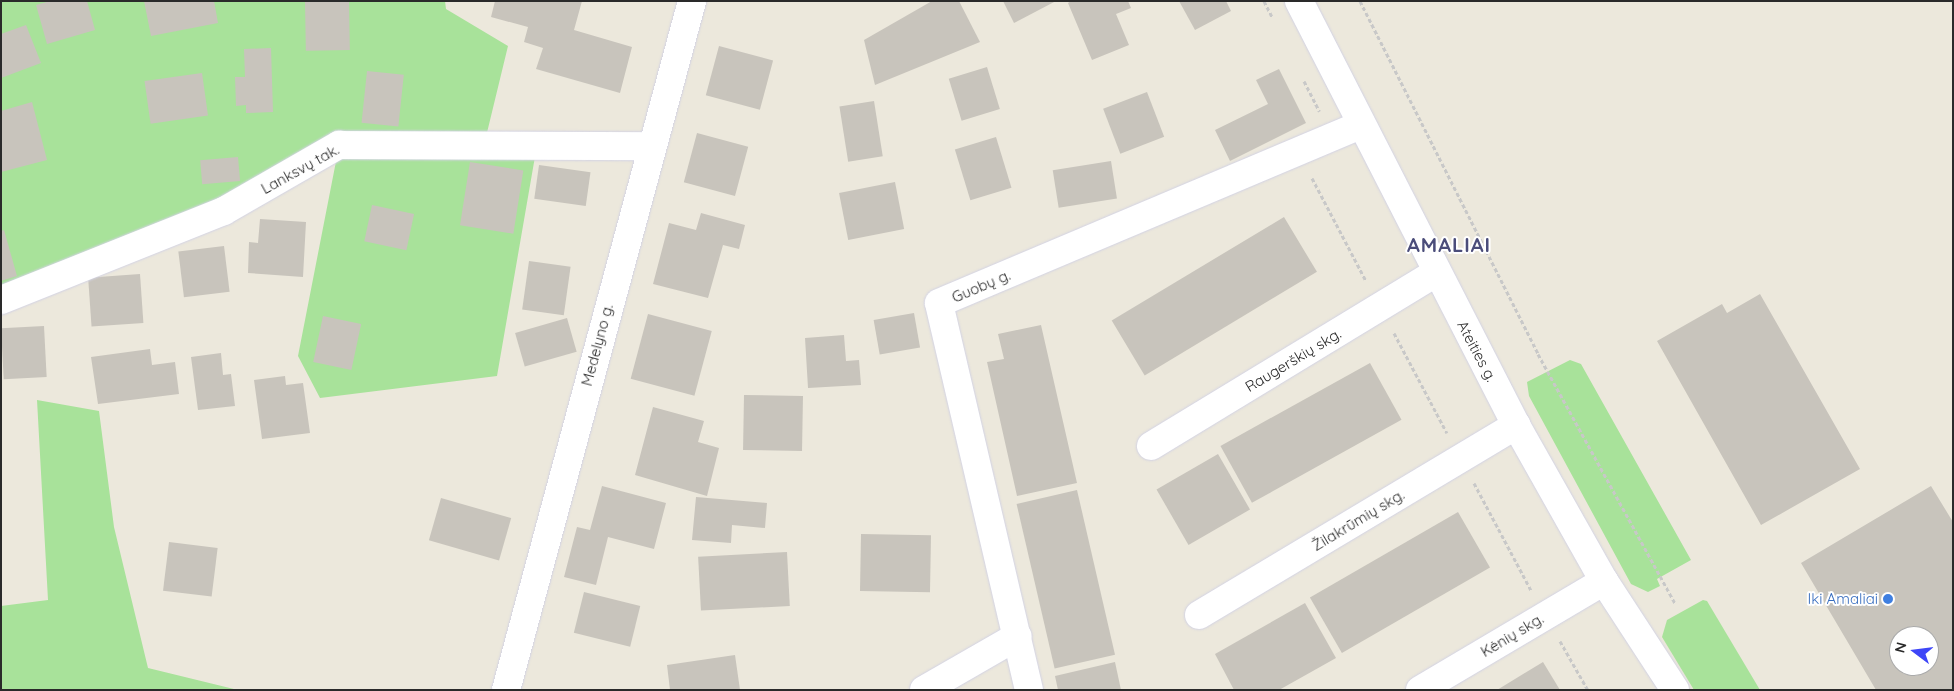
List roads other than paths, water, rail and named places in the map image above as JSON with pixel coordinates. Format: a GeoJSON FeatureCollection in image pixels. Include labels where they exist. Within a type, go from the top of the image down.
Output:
{"type":"FeatureCollection","features":[{"type":"Feature","properties":{"kind":"street","name":"Medelyno g."},"geometry":{"type":"LineString","coordinates":[[506,690],[651,146],[692,1]]}},
{"type":"Feature","properties":{"kind":"street","name":"Ateities g."},"geometry":{"type":"LineString","coordinates":[[1299,1],[1435,273],[1516,425],[1604,581],[1675,690]]}},
{"type":"Feature","properties":{"kind":"street","name":"Guobų g."},"geometry":{"type":"LineString","coordinates":[[1029,690],[1018,636],[939,304],[1300,153],[1361,125]]}},
{"type":"Feature","properties":{"kind":"street","name":"Lanksvų tak."},"geometry":{"type":"LineString","coordinates":[[1,300],[224,211],[339,145],[651,146]]}},
{"type":"Feature","properties":{"kind":"street","name":"Raugerškių skg."},"geometry":{"type":"LineString","coordinates":[[1152,446],[1435,273]]}},
{"type":"Feature","properties":{"kind":"street","name":"Žilakrūmių skg."},"geometry":{"type":"LineString","coordinates":[[1199,615],[1516,425]]}},
{"type":"Feature","properties":{"kind":"street","name":"Kėnių skg."},"geometry":{"type":"LineString","coordinates":[[1420,690],[1604,581]]}},
{"type":"Feature","properties":{"kind":"street"},"geometry":{"type":"LineString","coordinates":[[924,690],[1018,636]]}},
{"type":"Feature","properties":{"kind":"place","name":"Iki Amaliai"},"geometry":{"type":"Point","coordinates":[1888,599]}},
{"type":"Feature","properties":{"kind":"district","name":"AMALIAI"},"geometry":{"type":"Point","coordinates":[1449,244]}}]}
